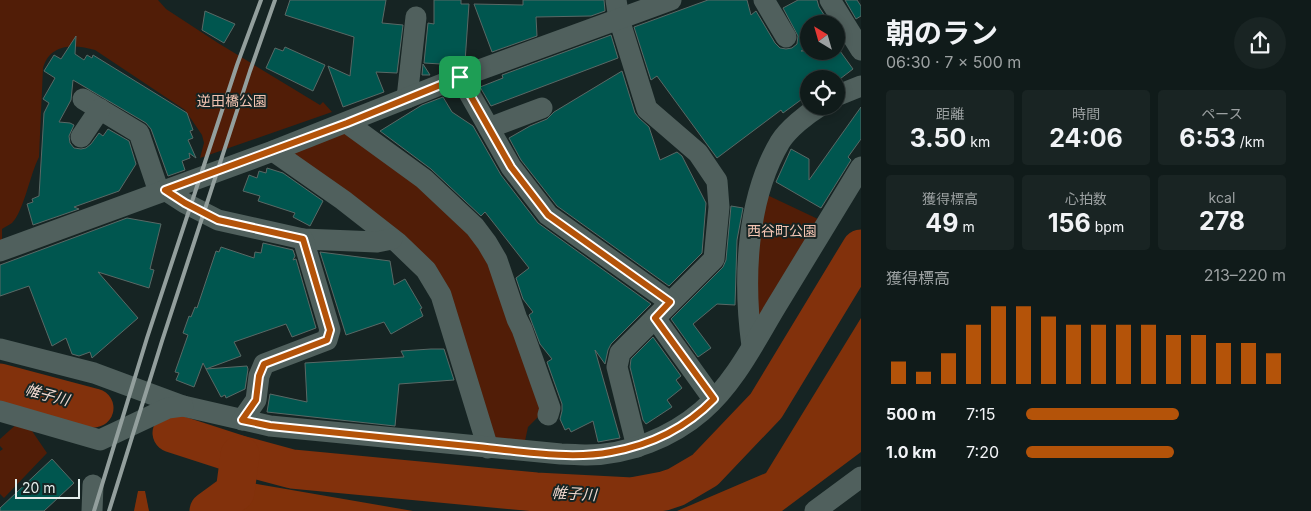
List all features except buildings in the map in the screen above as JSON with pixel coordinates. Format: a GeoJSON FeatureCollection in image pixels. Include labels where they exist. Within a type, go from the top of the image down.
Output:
{"type":"FeatureCollection","features":[{"type":"Feature","properties":{"kind":"street"},"geometry":{"type":"LineString","coordinates":[[0,251],[347,123],[618,9],[671,0]]}},
{"type":"Feature","properties":{"kind":"street"},"geometry":{"type":"LineString","coordinates":[[764,0],[786,37]]}},
{"type":"Feature","properties":{"kind":"street"},"geometry":{"type":"LineString","coordinates":[[830,0],[861,50]]}},
{"type":"Feature","properties":{"kind":"street"},"geometry":{"type":"LineString","coordinates":[[618,9],[647,109],[698,153],[717,181],[719,207],[714,259],[620,354],[617,367],[636,447]]}},
{"type":"Feature","properties":{"kind":"street"},"geometry":{"type":"LineString","coordinates":[[407,98],[416,17]]}},
{"type":"Feature","properties":{"kind":"street"},"geometry":{"type":"LineString","coordinates":[[460,77],[511,167],[548,215],[670,302]]}},
{"type":"Feature","properties":{"kind":"street"},"geometry":{"type":"LineString","coordinates":[[845,92],[861,86]]}},
{"type":"Feature","properties":{"kind":"street"},"geometry":{"type":"LineString","coordinates":[[81,137],[91,104],[139,133],[162,191],[218,220],[303,239],[377,242],[392,239]]}},
{"type":"Feature","properties":{"kind":"street"},"geometry":{"type":"LineString","coordinates":[[489,128],[542,108]]}},
{"type":"Feature","properties":{"kind":"street"},"geometry":{"type":"LineString","coordinates":[[752,346],[748,317],[748,257],[753,211],[768,168],[781,140],[806,115]]}},
{"type":"Feature","properties":{"kind":"street"},"geometry":{"type":"LineString","coordinates":[[347,123],[424,179],[475,227],[487,243],[497,260],[517,319],[526,338],[550,408],[548,415]]}},
{"type":"Feature","properties":{"kind":"street"},"geometry":{"type":"LineString","coordinates":[[273,151],[343,200],[392,239],[426,270],[442,295],[488,448]]}},
{"type":"Feature","properties":{"kind":"street"},"geometry":{"type":"LineString","coordinates":[[0,350],[94,373],[183,406],[270,426],[488,448],[588,455],[636,447],[672,432],[702,411],[729,381],[861,167]]}},
{"type":"Feature","properties":{"kind":"street"},"geometry":{"type":"LineString","coordinates":[[242,420],[256,400],[259,376],[264,364],[327,340],[330,330],[303,239]]}},
{"type":"Feature","properties":{"kind":"street"},"geometry":{"type":"LineString","coordinates":[[655,318],[714,399]]}},
{"type":"Feature","properties":{"kind":"street"},"geometry":{"type":"LineString","coordinates":[[0,411],[100,440],[168,408],[183,406]]}},
{"type":"Feature","properties":{"kind":"street"},"geometry":{"type":"LineString","coordinates":[[815,511],[861,477]]}},
{"type":"Feature","properties":{"kind":"street"},"geometry":{"type":"LineString","coordinates":[[92,511],[93,485]]}},
{"type":"Feature","properties":{"kind":"green space","name":"逆田橋公園"},"geometry":{"type":"Polygon","coordinates":[[[0,0],[158,0],[166,9],[218,43],[320,105],[323,102],[332,112],[200,158],[204,143],[202,135],[185,110],[95,50],[72,46],[64,47],[51,54],[43,68],[39,157],[20,210],[12,223],[2,229],[2,243],[0,243],[0,0]]]}},
{"type":"Feature","properties":{"kind":"green space"},"geometry":{"type":"Polygon","coordinates":[[[351,128],[479,238],[544,411],[528,427],[525,441],[489,440],[442,287],[282,151],[351,128]]]}},
{"type":"Feature","properties":{"kind":"green space","name":"西谷町公園"},"geometry":{"type":"Polygon","coordinates":[[[765,194],[820,220],[755,325],[755,279],[765,194]]]}},
{"type":"Feature","properties":{"kind":"green space"},"geometry":{"type":"Polygon","coordinates":[[[19,422],[32,431],[47,453],[4,498],[0,494],[0,451],[3,449],[0,446],[0,439],[19,422]]]}},
{"type":"Feature","properties":{"kind":"shaded area"},"geometry":{"type":"Polygon","coordinates":[[[861,318],[861,452],[782,511],[677,511],[766,473],[861,318]]]}},
{"type":"Feature","properties":{"kind":"shaded area"},"geometry":{"type":"Polygon","coordinates":[[[240,481],[413,511],[199,511],[216,492],[240,481]]]}},
{"type":"Feature","properties":{"kind":"shaded area"},"geometry":{"type":"Polygon","coordinates":[[[138,491],[145,491],[149,511],[134,511],[138,491]]]}},
{"type":"Feature","properties":{"kind":"waterway","name":"帷子川"},"geometry":{"type":"LineString","coordinates":[[172,433],[240,455],[292,469],[536,492],[632,497],[664,491],[676,487],[705,470],[766,406],[861,249]]}},
{"type":"Feature","properties":{"kind":"waterway","name":"帷子川"},"geometry":{"type":"LineString","coordinates":[[0,383],[94,408]]}},
{"type":"Feature","properties":{"kind":"waterway"},"geometry":{"type":"LineString","coordinates":[[209,511],[235,492],[240,455]]}},
{"type":"Feature","properties":{"kind":"railway"},"geometry":{"type":"LineString","coordinates":[[94,511],[147,338],[237,65],[261,0]]}},
{"type":"Feature","properties":{"kind":"railway"},"geometry":{"type":"LineString","coordinates":[[109,511],[162,341],[275,0]]}},
{"type":"Feature","properties":{"kind":"route"},"geometry":{"type":"LineString","coordinates":[[460,77],[511,167],[548,215],[670,302],[655,318],[714,399],[702,411],[672,432],[636,447],[588,455],[488,448],[270,426],[242,420],[256,400],[259,376],[264,364],[327,340],[330,330],[303,239],[218,220],[165,190],[347,123],[460,77]]}}]}
